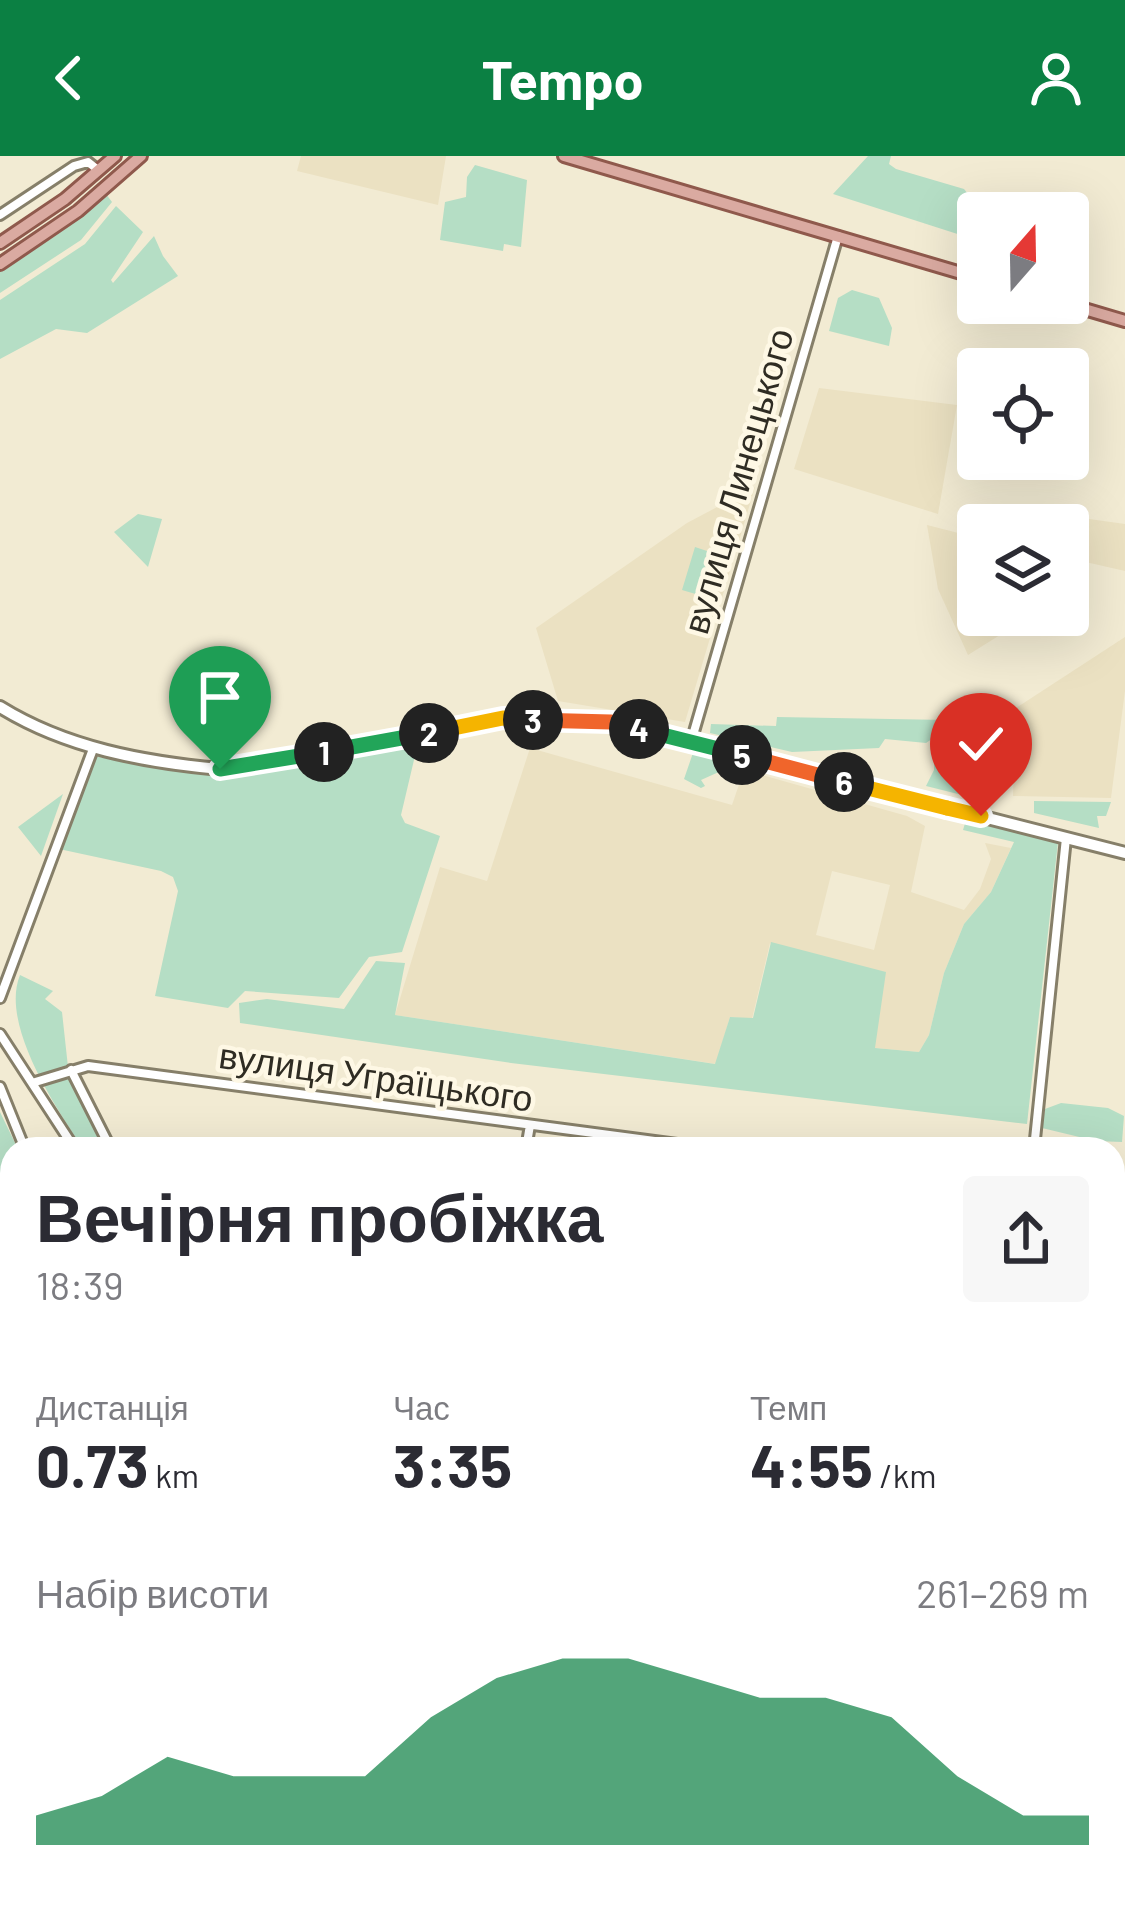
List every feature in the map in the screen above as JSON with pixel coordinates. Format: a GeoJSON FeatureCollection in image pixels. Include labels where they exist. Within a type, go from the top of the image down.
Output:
{"type":"FeatureCollection","features":[{"type":"Feature","properties":{"kind":"main road"},"geometry":{"type":"LineString","coordinates":[[0,243],[115,156]]}},
{"type":"Feature","properties":{"kind":"main road"},"geometry":{"type":"LineString","coordinates":[[0,264],[38,241],[141,156]]}},
{"type":"Feature","properties":{"kind":"main road"},"geometry":{"type":"LineString","coordinates":[[564,156],[957,272]]}},
{"type":"Feature","properties":{"kind":"main road"},"geometry":{"type":"LineString","coordinates":[[98,171],[110,184]]}},
{"type":"Feature","properties":{"kind":"main road"},"geometry":{"type":"LineString","coordinates":[[1089,310],[1125,321]]}},
{"type":"Feature","properties":{"kind":"street"},"geometry":{"type":"LineString","coordinates":[[0,215],[74,166],[88,162],[98,171]]}},
{"type":"Feature","properties":{"kind":"street","name":"вулиця Линецького"},"geometry":{"type":"LineString","coordinates":[[691,742],[838,236]]}},
{"type":"Feature","properties":{"kind":"street"},"geometry":{"type":"LineString","coordinates":[[0,707],[93,748],[220,769],[503,718],[611,722],[1125,853]]}},
{"type":"Feature","properties":{"kind":"street"},"geometry":{"type":"LineString","coordinates":[[0,998],[93,748]]}},
{"type":"Feature","properties":{"kind":"street"},"geometry":{"type":"LineString","coordinates":[[1035,1137],[1066,838]]}},
{"type":"Feature","properties":{"kind":"street"},"geometry":{"type":"LineString","coordinates":[[0,1034],[67,1137]]}},
{"type":"Feature","properties":{"kind":"street","name":"вулиця Уграїцького"},"geometry":{"type":"LineString","coordinates":[[32,1083],[88,1066],[623,1137]]}},
{"type":"Feature","properties":{"kind":"street"},"geometry":{"type":"LineString","coordinates":[[71,1070],[105,1137]]}},
{"type":"Feature","properties":{"kind":"street"},"geometry":{"type":"LineString","coordinates":[[0,1087],[20,1137]]}},
{"type":"Feature","properties":{"kind":"street"},"geometry":{"type":"LineString","coordinates":[[528,1137],[530,1125]]}},
{"type":"Feature","properties":{"kind":"shaded area"},"geometry":{"type":"Polygon","coordinates":[[[301,156],[446,156],[438,205],[297,171],[301,156]]]}},
{"type":"Feature","properties":{"kind":"shaded area"},"geometry":{"type":"Polygon","coordinates":[[[819,388],[957,405],[938,514],[794,469],[819,388]]]}},
{"type":"Feature","properties":{"kind":"shaded area"},"geometry":{"type":"Polygon","coordinates":[[[755,487],[685,722],[558,701],[536,628],[687,523],[755,487]]]}},
{"type":"Feature","properties":{"kind":"shaded area"},"geometry":{"type":"Polygon","coordinates":[[[1089,519],[1125,524],[1125,571],[1089,563],[1089,519]]]}},
{"type":"Feature","properties":{"kind":"shaded area"},"geometry":{"type":"Polygon","coordinates":[[[927,525],[957,533],[957,631],[938,589],[927,525]]]}},
{"type":"Feature","properties":{"kind":"shaded area"},"geometry":{"type":"Polygon","coordinates":[[[959,636],[998,636],[968,655],[959,636]]]}},
{"type":"Feature","properties":{"kind":"shaded area"},"geometry":{"type":"Polygon","coordinates":[[[1125,637],[1125,691],[1111,798],[1013,796],[1016,708],[1125,637]]]}},
{"type":"Feature","properties":{"kind":"shaded area"},"geometry":{"type":"Polygon","coordinates":[[[530,748],[732,805],[744,770],[907,816],[925,826],[911,892],[964,910],[980,889],[991,859],[985,843],[1011,848],[991,892],[964,924],[944,973],[929,1035],[919,1052],[875,1048],[770,943],[752,1019],[730,1017],[716,1064],[395,1015],[440,867],[487,881],[530,748]],[[832,871],[816,935],[874,950],[890,885],[832,871]]]}},
{"type":"Feature","properties":{"kind":"green space"},"geometry":{"type":"Polygon","coordinates":[[[868,156],[891,156],[889,164],[896,169],[966,192],[957,192],[957,234],[833,194],[868,156]]]}},
{"type":"Feature","properties":{"kind":"green space"},"geometry":{"type":"Polygon","coordinates":[[[475,165],[527,180],[521,247],[504,244],[503,251],[440,240],[445,202],[466,197],[467,177],[475,165]]]}},
{"type":"Feature","properties":{"kind":"green space"},"geometry":{"type":"Polygon","coordinates":[[[106,194],[112,202],[81,240],[0,293],[0,268],[106,194]]]}},
{"type":"Feature","properties":{"kind":"green space"},"geometry":{"type":"Polygon","coordinates":[[[116,206],[143,232],[113,283],[154,236],[178,276],[87,333],[56,329],[0,359],[0,300],[85,244],[116,206]]]}},
{"type":"Feature","properties":{"kind":"green space"},"geometry":{"type":"Polygon","coordinates":[[[852,290],[879,298],[892,328],[889,346],[829,331],[838,298],[852,290]]]}},
{"type":"Feature","properties":{"kind":"green space"},"geometry":{"type":"Polygon","coordinates":[[[138,514],[162,519],[148,567],[114,532],[138,514]]]}},
{"type":"Feature","properties":{"kind":"green space"},"geometry":{"type":"Polygon","coordinates":[[[695,547],[722,556],[709,598],[682,590],[695,547]]]}},
{"type":"Feature","properties":{"kind":"green space"},"geometry":{"type":"Polygon","coordinates":[[[777,717],[947,720],[948,728],[926,743],[885,739],[879,748],[792,752],[710,733],[711,724],[776,726],[777,717]]]}},
{"type":"Feature","properties":{"kind":"green space"},"geometry":{"type":"Polygon","coordinates":[[[983,721],[1010,721],[1008,777],[1000,777],[983,721]]]}},
{"type":"Feature","properties":{"kind":"green space"},"geometry":{"type":"Polygon","coordinates":[[[960,734],[966,758],[957,763],[964,762],[976,787],[968,789],[966,796],[926,786],[934,770],[934,750],[960,734]]]}},
{"type":"Feature","properties":{"kind":"green space"},"geometry":{"type":"Polygon","coordinates":[[[418,743],[401,815],[405,823],[440,836],[402,952],[369,957],[339,998],[245,991],[228,1008],[155,996],[178,891],[173,877],[59,849],[93,756],[224,777],[418,743]]]}},
{"type":"Feature","properties":{"kind":"green space"},"geometry":{"type":"Polygon","coordinates":[[[694,750],[725,761],[721,771],[701,780],[705,786],[701,788],[684,779],[694,750]]]}},
{"type":"Feature","properties":{"kind":"green space"},"geometry":{"type":"Polygon","coordinates":[[[63,794],[41,856],[18,827],[63,794]]]}},
{"type":"Feature","properties":{"kind":"green space"},"geometry":{"type":"Polygon","coordinates":[[[1034,801],[1111,802],[1106,816],[1097,816],[1099,828],[1034,813],[1034,801]]]}},
{"type":"Feature","properties":{"kind":"green space"},"geometry":{"type":"Polygon","coordinates":[[[966,820],[1058,842],[1027,1124],[511,1063],[240,1023],[239,1003],[267,999],[344,1009],[376,961],[405,963],[395,1015],[715,1064],[730,1017],[753,1018],[771,942],[886,972],[875,1048],[919,1052],[929,1035],[944,973],[964,924],[991,892],[1014,842],[963,830],[966,820]]]}},
{"type":"Feature","properties":{"kind":"green space"},"geometry":{"type":"Polygon","coordinates":[[[20,975],[53,991],[45,999],[62,1012],[68,1067],[104,1137],[76,1137],[45,1088],[24,1040],[16,995],[20,975]]]}},
{"type":"Feature","properties":{"kind":"green space"},"geometry":{"type":"Polygon","coordinates":[[[1061,1103],[1108,1108],[1124,1116],[1122,1137],[1079,1137],[1042,1128],[1045,1109],[1061,1103]]]}},
{"type":"Feature","properties":{"kind":"green space"},"geometry":{"type":"Polygon","coordinates":[[[0,1112],[12,1137],[0,1137],[0,1112]]]}},
{"type":"Feature","properties":{"kind":"route"},"geometry":{"type":"LineString","coordinates":[[220,769],[503,718],[611,722],[981,816]]}}]}
